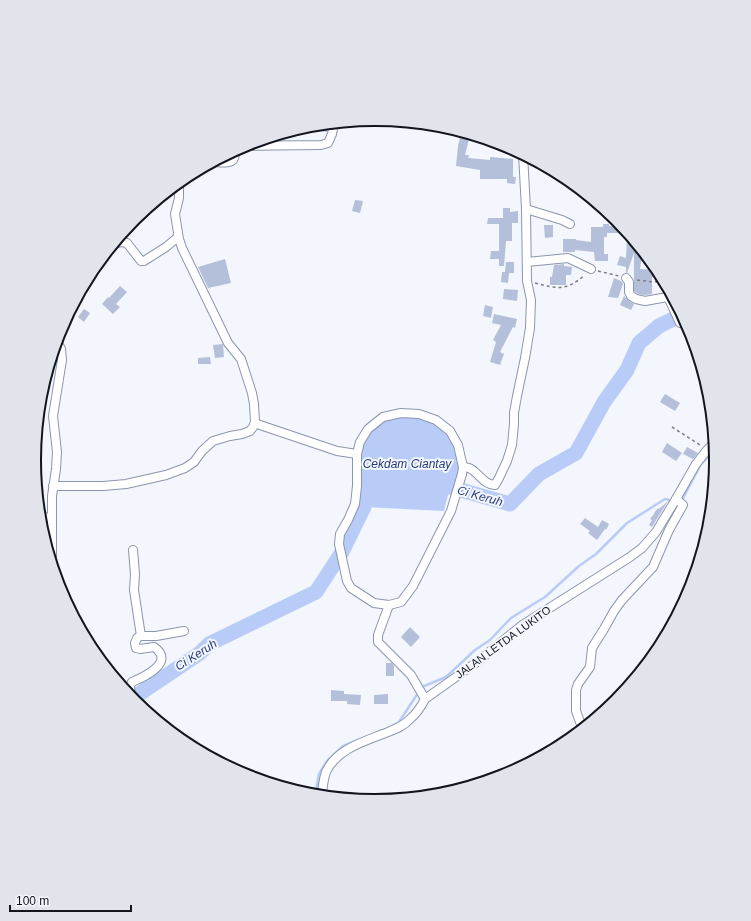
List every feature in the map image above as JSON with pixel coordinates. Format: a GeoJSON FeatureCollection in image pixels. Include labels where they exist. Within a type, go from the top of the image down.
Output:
{"type":"FeatureCollection","features":[{"type":"Feature","properties":{"kind":"street"},"geometry":{"type":"LineString","coordinates":[[263,146],[321,145],[328,143],[333,129]]}},
{"type":"Feature","properties":{"kind":"street"},"geometry":{"type":"LineString","coordinates":[[224,162],[232,161],[234,157]]}},
{"type":"Feature","properties":{"kind":"street"},"geometry":{"type":"LineString","coordinates":[[462,470],[467,467],[489,484],[495,485],[510,454],[514,434],[514,413],[530,328],[532,300],[527,281],[523,160]]}},
{"type":"Feature","properties":{"kind":"street"},"geometry":{"type":"LineString","coordinates":[[53,486],[103,486],[126,484],[166,475],[184,468],[194,462],[202,451],[213,442],[250,431],[253,427],[255,422],[254,404],[242,359],[228,343],[178,237],[175,214],[179,198],[179,190]]}},
{"type":"Feature","properties":{"kind":"street"},"geometry":{"type":"LineString","coordinates":[[526,209],[562,220],[570,224]]}},
{"type":"Feature","properties":{"kind":"street"},"geometry":{"type":"LineString","coordinates":[[122,242],[127,243],[141,261],[144,261],[178,237]]}},
{"type":"Feature","properties":{"kind":"street"},"geometry":{"type":"LineString","coordinates":[[527,262],[568,258],[591,269]]}},
{"type":"Feature","properties":{"kind":"street"},"geometry":{"type":"LineString","coordinates":[[626,278],[629,282],[629,292],[631,296],[645,301],[667,297]]}},
{"type":"Feature","properties":{"kind":"street"},"geometry":{"type":"LineString","coordinates":[[52,547],[52,496],[57,452],[53,416],[62,360],[61,348]]}},
{"type":"Feature","properties":{"kind":"street"},"geometry":{"type":"LineString","coordinates":[[400,412],[419,414],[436,420],[450,431],[458,445],[462,470],[452,511],[413,586],[402,602],[389,605],[374,603],[351,588],[345,572],[340,549],[340,534],[355,504],[357,486],[357,454],[360,442],[368,429],[383,417],[400,412]]}},
{"type":"Feature","properties":{"kind":"street"},"geometry":{"type":"LineString","coordinates":[[255,422],[257,424],[337,451],[357,454]]}},
{"type":"Feature","properties":{"kind":"street","name":"JALAN LETDA LUKITO"},"geometry":{"type":"LineString","coordinates":[[322,791],[326,773],[336,757],[348,749],[397,729],[410,720],[420,709],[422,695],[478,662],[521,626],[642,548],[656,532],[677,502],[696,464],[709,448]]}},
{"type":"Feature","properties":{"kind":"street"},"geometry":{"type":"LineString","coordinates":[[581,724],[576,711],[576,690],[578,684],[590,666],[592,648],[622,600],[653,567],[669,530],[682,508],[683,505],[677,502]]}},
{"type":"Feature","properties":{"kind":"street"},"geometry":{"type":"LineString","coordinates":[[46,517],[52,518]]}},
{"type":"Feature","properties":{"kind":"street"},"geometry":{"type":"LineString","coordinates":[[133,550],[134,590],[141,636]]}},
{"type":"Feature","properties":{"kind":"street"},"geometry":{"type":"LineString","coordinates":[[389,605],[378,635],[378,642],[411,675],[422,695]]}},
{"type":"Feature","properties":{"kind":"street"},"geometry":{"type":"LineString","coordinates":[[130,687],[132,682],[153,671],[162,660],[160,654],[154,647],[140,650],[136,648],[136,639],[141,636],[156,636],[184,631]]}},
{"type":"Feature","properties":{"kind":"path"},"geometry":{"type":"LineString","coordinates":[[527,281],[560,288],[577,281],[591,269],[626,278],[658,282]]}},
{"type":"Feature","properties":{"kind":"path"},"geometry":{"type":"LineString","coordinates":[[672,427],[707,450]]}},
{"type":"Feature","properties":{"kind":"water","name":"Cekdam Ciantay"},"geometry":{"type":"Polygon","coordinates":[[[396,417],[432,424],[452,443],[450,487],[444,511],[364,507],[360,497],[362,458],[370,433],[396,417]]]}},
{"type":"Feature","properties":{"kind":"building"},"geometry":{"type":"Polygon","coordinates":[[[460,137],[469,139],[465,155],[469,155],[468,158],[490,160],[490,157],[513,159],[513,177],[516,177],[515,184],[507,183],[507,179],[480,179],[480,170],[456,166],[460,137]]]}},
{"type":"Feature","properties":{"kind":"building"},"geometry":{"type":"Polygon","coordinates":[[[355,200],[363,201],[360,213],[352,211],[355,200]]]}},
{"type":"Feature","properties":{"kind":"building"},"geometry":{"type":"Polygon","coordinates":[[[503,208],[510,208],[510,212],[518,211],[518,223],[512,223],[512,241],[506,241],[504,266],[499,266],[499,259],[490,259],[491,251],[499,251],[499,224],[487,224],[488,218],[503,218],[503,208]]]}},
{"type":"Feature","properties":{"kind":"building"},"geometry":{"type":"Polygon","coordinates":[[[603,224],[609,224],[609,226],[614,226],[620,233],[607,233],[607,237],[604,237],[604,254],[608,254],[608,261],[595,261],[594,252],[575,250],[575,252],[563,252],[563,239],[576,239],[591,242],[591,227],[603,227],[603,224]]]}},
{"type":"Feature","properties":{"kind":"building"},"geometry":{"type":"Polygon","coordinates":[[[544,225],[553,225],[553,237],[545,238],[544,225]]]}},
{"type":"Feature","properties":{"kind":"building"},"geometry":{"type":"Polygon","coordinates":[[[627,240],[642,258],[640,269],[650,270],[655,277],[652,277],[652,294],[638,294],[634,291],[634,253],[627,273],[626,267],[617,265],[620,256],[626,258],[627,240]]]}},
{"type":"Feature","properties":{"kind":"building"},"geometry":{"type":"Polygon","coordinates":[[[225,259],[231,283],[208,288],[198,267],[225,259]]]}},
{"type":"Feature","properties":{"kind":"building"},"geometry":{"type":"Polygon","coordinates":[[[506,262],[514,262],[514,273],[509,273],[508,283],[501,282],[502,272],[505,272],[506,262]]]}},
{"type":"Feature","properties":{"kind":"building"},"geometry":{"type":"Polygon","coordinates":[[[564,264],[564,266],[572,267],[571,275],[566,275],[566,285],[550,285],[550,277],[552,277],[554,265],[564,264]]]}},
{"type":"Feature","properties":{"kind":"building"},"geometry":{"type":"Polygon","coordinates":[[[614,278],[621,281],[623,284],[618,298],[608,297],[614,278]]]}},
{"type":"Feature","properties":{"kind":"building"},"geometry":{"type":"Polygon","coordinates":[[[120,286],[127,292],[116,304],[120,307],[113,314],[102,304],[120,286]]]}},
{"type":"Feature","properties":{"kind":"building"},"geometry":{"type":"Polygon","coordinates":[[[504,289],[518,290],[517,301],[503,299],[504,289]]]}},
{"type":"Feature","properties":{"kind":"building"},"geometry":{"type":"Polygon","coordinates":[[[624,296],[634,304],[631,310],[620,305],[624,296]]]}},
{"type":"Feature","properties":{"kind":"building"},"geometry":{"type":"Polygon","coordinates":[[[485,305],[493,307],[491,318],[483,316],[485,305]]]}},
{"type":"Feature","properties":{"kind":"building"},"geometry":{"type":"Polygon","coordinates":[[[84,309],[90,313],[84,322],[78,317],[84,309]]]}},
{"type":"Feature","properties":{"kind":"building"},"geometry":{"type":"Polygon","coordinates":[[[494,314],[517,319],[515,328],[513,327],[500,352],[504,354],[500,365],[490,362],[496,342],[493,340],[501,325],[492,323],[494,314]]]}},
{"type":"Feature","properties":{"kind":"building"},"geometry":{"type":"Polygon","coordinates":[[[223,344],[224,357],[215,358],[213,345],[223,344]]]}},
{"type":"Feature","properties":{"kind":"building"},"geometry":{"type":"Polygon","coordinates":[[[210,357],[211,364],[198,364],[198,358],[210,357]]]}},
{"type":"Feature","properties":{"kind":"building"},"geometry":{"type":"Polygon","coordinates":[[[665,394],[680,403],[675,411],[660,402],[665,394]]]}},
{"type":"Feature","properties":{"kind":"building"},"geometry":{"type":"Polygon","coordinates":[[[667,443],[682,453],[676,461],[662,452],[667,443]]]}},
{"type":"Feature","properties":{"kind":"building"},"geometry":{"type":"Polygon","coordinates":[[[687,447],[698,453],[693,459],[683,454],[687,447]]]}},
{"type":"Feature","properties":{"kind":"building"},"geometry":{"type":"Polygon","coordinates":[[[668,501],[652,527],[649,525],[652,520],[650,519],[654,513],[668,501]]]}},
{"type":"Feature","properties":{"kind":"building"},"geometry":{"type":"Polygon","coordinates":[[[585,518],[598,527],[602,520],[609,524],[597,540],[588,533],[590,531],[580,524],[585,518]]]}},
{"type":"Feature","properties":{"kind":"building"},"geometry":{"type":"Polygon","coordinates":[[[410,627],[420,637],[411,647],[401,637],[410,627]]]}},
{"type":"Feature","properties":{"kind":"building"},"geometry":{"type":"Polygon","coordinates":[[[386,663],[392,663],[394,666],[394,676],[386,676],[386,663]]]}},
{"type":"Feature","properties":{"kind":"building"},"geometry":{"type":"Polygon","coordinates":[[[331,690],[344,691],[344,694],[361,695],[360,705],[347,704],[347,701],[331,701],[331,690]]]}},
{"type":"Feature","properties":{"kind":"building"},"geometry":{"type":"Polygon","coordinates":[[[388,694],[388,704],[374,704],[374,695],[388,694]]]}},
{"type":"Feature","properties":{"kind":"waterway","name":"Ci Keruh"},"geometry":{"type":"LineString","coordinates":[[137,695],[200,653],[209,644],[316,592],[342,552],[364,507],[362,458],[370,433],[396,417],[432,424],[453,443],[450,487],[510,504],[539,474],[576,453],[604,402],[627,370],[639,343],[659,326],[678,317]]}},
{"type":"Feature","properties":{"kind":"waterway"},"geometry":{"type":"LineString","coordinates":[[681,502],[701,464],[710,455]]}},
{"type":"Feature","properties":{"kind":"waterway"},"geometry":{"type":"LineString","coordinates":[[388,728],[399,722],[422,687],[446,677],[475,650],[490,640],[511,618],[545,597],[579,566],[596,554],[627,523],[665,499],[673,502]]}},
{"type":"Feature","properties":{"kind":"waterway"},"geometry":{"type":"LineString","coordinates":[[316,790],[319,774],[327,761],[343,746],[358,740]]}}]}
